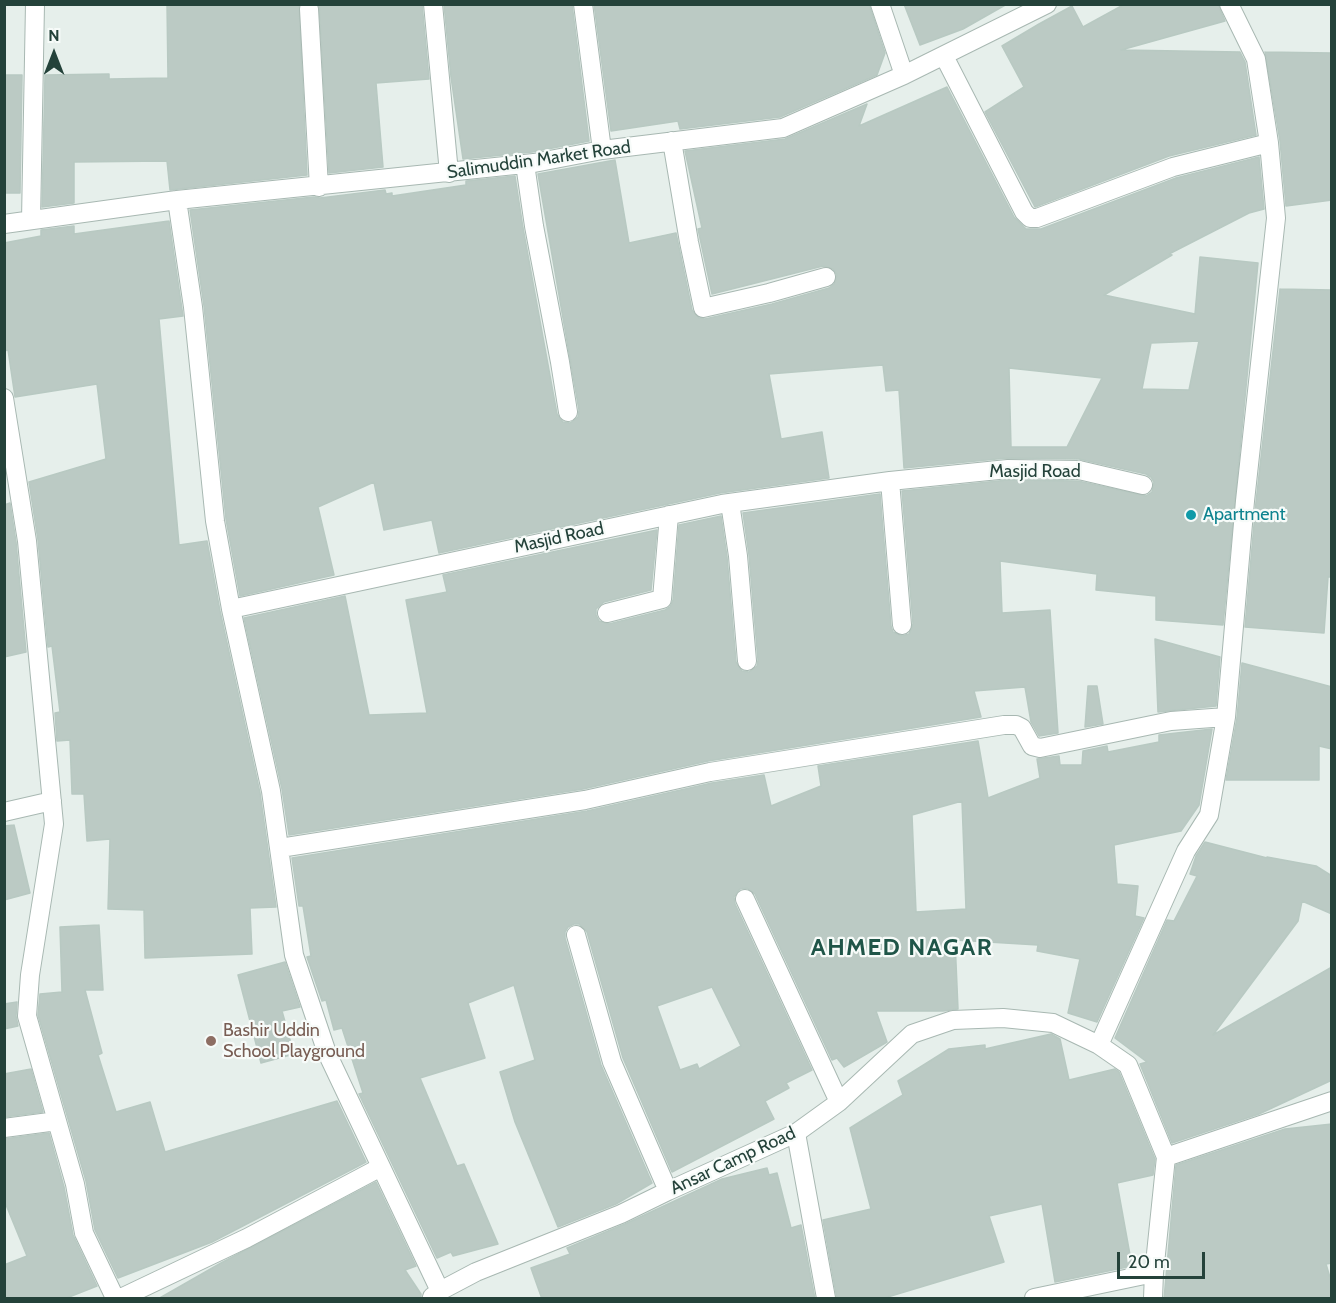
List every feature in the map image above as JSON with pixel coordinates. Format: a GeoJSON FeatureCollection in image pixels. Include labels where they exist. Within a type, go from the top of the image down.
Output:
{"type":"FeatureCollection","features":[{"type":"Feature","properties":{"kind":"street"},"geometry":{"type":"LineString","coordinates":[[31,220],[35,4]]}},
{"type":"Feature","properties":{"kind":"street"},"geometry":{"type":"LineString","coordinates":[[433,4],[449,173]]}},
{"type":"Feature","properties":{"kind":"street"},"geometry":{"type":"LineString","coordinates":[[583,4],[602,150]]}},
{"type":"Feature","properties":{"kind":"street"},"geometry":{"type":"LineString","coordinates":[[880,4],[904,75]]}},
{"type":"Feature","properties":{"kind":"street","name":"Salimuddin Market Road"},"geometry":{"type":"LineString","coordinates":[[4,224],[177,200],[525,164],[602,150],[783,128],[904,75],[1047,4]]}},
{"type":"Feature","properties":{"kind":"street"},"geometry":{"type":"LineString","coordinates":[[1100,1045],[1186,851],[1209,815],[1226,717],[1245,501],[1276,218],[1269,143],[1256,58],[1229,4]]}},
{"type":"Feature","properties":{"kind":"street"},"geometry":{"type":"LineString","coordinates":[[309,9],[319,187]]}},
{"type":"Feature","properties":{"kind":"street"},"geometry":{"type":"LineString","coordinates":[[944,56],[1024,212],[1030,218],[1037,218],[1173,167],[1269,143]]}},
{"type":"Feature","properties":{"kind":"street"},"geometry":{"type":"LineString","coordinates":[[672,141],[703,308],[826,277]]}},
{"type":"Feature","properties":{"kind":"street"},"geometry":{"type":"LineString","coordinates":[[525,164],[568,412]]}},
{"type":"Feature","properties":{"kind":"street"},"geometry":{"type":"LineString","coordinates":[[177,200],[193,307],[215,520],[231,609],[271,791],[294,955],[327,1053],[381,1167],[436,1295]]}},
{"type":"Feature","properties":{"kind":"street"},"geometry":{"type":"LineString","coordinates":[[4,399],[27,541],[54,824],[30,975],[27,1017],[75,1184],[84,1233],[115,1299]]}},
{"type":"Feature","properties":{"kind":"street","name":"Masjid Road"},"geometry":{"type":"LineString","coordinates":[[231,609],[730,503],[890,481],[1008,469],[1079,470],[1143,485]]}},
{"type":"Feature","properties":{"kind":"street"},"geometry":{"type":"LineString","coordinates":[[890,481],[902,625]]}},
{"type":"Feature","properties":{"kind":"street"},"geometry":{"type":"LineString","coordinates":[[730,503],[738,556],[747,661]]}},
{"type":"Feature","properties":{"kind":"street"},"geometry":{"type":"LineString","coordinates":[[607,613],[662,599],[669,515]]}},
{"type":"Feature","properties":{"kind":"street"},"geometry":{"type":"LineString","coordinates":[[280,848],[585,800],[710,772],[1004,725],[1016,725],[1022,728],[1032,746],[1040,748],[1171,721],[1226,717]]}},
{"type":"Feature","properties":{"kind":"street"},"geometry":{"type":"LineString","coordinates":[[4,812],[52,801]]}},
{"type":"Feature","properties":{"kind":"street"},"geometry":{"type":"LineString","coordinates":[[745,899],[839,1102]]}},
{"type":"Feature","properties":{"kind":"street"},"geometry":{"type":"LineString","coordinates":[[576,935],[612,1062],[668,1191]]}},
{"type":"Feature","properties":{"kind":"street","name":"Ansar Camp Road"},"geometry":{"type":"LineString","coordinates":[[436,1295],[476,1272],[621,1214],[796,1133],[839,1102],[912,1034],[953,1020],[1003,1018],[1053,1023],[1100,1045],[1128,1065],[1166,1157],[1153,1299]]}},
{"type":"Feature","properties":{"kind":"street"},"geometry":{"type":"LineString","coordinates":[[1166,1157],[1332,1101]]}},
{"type":"Feature","properties":{"kind":"street"},"geometry":{"type":"LineString","coordinates":[[4,1128],[57,1121]]}},
{"type":"Feature","properties":{"kind":"street"},"geometry":{"type":"LineString","coordinates":[[796,1133],[826,1299]]}},
{"type":"Feature","properties":{"kind":"street"},"geometry":{"type":"LineString","coordinates":[[121,1299],[248,1238],[381,1167]]}},
{"type":"Feature","properties":{"kind":"street"},"geometry":{"type":"LineString","coordinates":[[1034,1299],[1154,1273]]}},
{"type":"Feature","properties":{"kind":"building"},"geometry":{"type":"Polygon","coordinates":[[[167,4],[299,4],[307,175],[170,190],[167,161],[74,162],[74,203],[42,207],[45,75],[109,74],[109,79],[168,78],[167,4]]]}},
{"type":"Feature","properties":{"kind":"building"},"geometry":{"type":"Polygon","coordinates":[[[319,4],[422,4],[429,79],[376,83],[383,167],[329,173],[319,4]]]}},
{"type":"Feature","properties":{"kind":"building"},"geometry":{"type":"Polygon","coordinates":[[[444,4],[572,4],[589,141],[532,152],[463,159],[451,77],[444,4]]]}},
{"type":"Feature","properties":{"kind":"building"},"geometry":{"type":"Polygon","coordinates":[[[594,4],[869,4],[885,53],[877,75],[780,117],[680,129],[678,121],[611,131],[594,4]]]}},
{"type":"Feature","properties":{"kind":"building"},"geometry":{"type":"Polygon","coordinates":[[[904,4],[1007,4],[963,29],[920,45],[904,4]]]}},
{"type":"Feature","properties":{"kind":"building"},"geometry":{"type":"Polygon","coordinates":[[[1125,4],[1218,4],[1225,21],[1121,50],[1240,52],[1245,62],[1256,135],[1169,156],[1035,207],[985,112],[1024,87],[1002,46],[1072,6],[1083,27],[1125,4]]]}},
{"type":"Feature","properties":{"kind":"building"},"geometry":{"type":"Polygon","coordinates":[[[1265,52],[1332,53],[1332,200],[1286,206],[1280,141],[1265,52]]]}},
{"type":"Feature","properties":{"kind":"building"},"geometry":{"type":"Polygon","coordinates":[[[4,75],[22,75],[20,193],[4,193],[4,75]]]}},
{"type":"Feature","properties":{"kind":"building"},"geometry":{"type":"Polygon","coordinates":[[[947,87],[1014,217],[1026,229],[1041,229],[1176,178],[1259,157],[1264,209],[1249,213],[1169,254],[1172,255],[1104,295],[1195,314],[1200,257],[1258,263],[1223,625],[1156,620],[1156,596],[1096,590],[1097,574],[1000,561],[1002,613],[1050,610],[1058,733],[1039,736],[1031,722],[1025,687],[974,691],[981,717],[708,761],[583,789],[289,835],[282,789],[244,618],[345,596],[369,715],[427,713],[406,600],[447,592],[443,575],[657,530],[651,590],[604,602],[596,609],[596,615],[599,621],[609,624],[670,607],[673,600],[679,525],[721,516],[736,662],[742,671],[749,672],[757,666],[758,660],[743,513],[880,494],[891,626],[893,632],[902,636],[909,634],[913,624],[902,491],[1008,480],[1078,481],[1146,496],[1152,492],[1154,482],[1146,474],[1079,459],[1007,458],[904,468],[899,390],[886,391],[883,365],[769,374],[781,439],[822,432],[829,478],[720,493],[439,553],[432,520],[384,530],[374,482],[318,507],[334,575],[240,596],[226,519],[204,306],[190,210],[385,190],[386,194],[392,193],[392,196],[466,185],[466,181],[515,176],[557,414],[563,422],[570,423],[578,417],[579,410],[538,174],[615,160],[629,243],[676,233],[692,310],[699,318],[705,319],[829,288],[834,284],[837,275],[833,269],[823,266],[712,294],[698,229],[702,228],[685,151],[785,139],[867,104],[859,126],[947,87]],[[1199,341],[1151,343],[1142,389],[1189,390],[1199,341]],[[1009,368],[1011,447],[1067,447],[1102,378],[1009,368]]]}},
{"type":"Feature","properties":{"kind":"building"},"geometry":{"type":"Polygon","coordinates":[[[169,221],[183,316],[159,319],[179,545],[207,541],[260,793],[276,907],[250,908],[252,954],[145,958],[144,910],[108,909],[110,839],[87,841],[84,794],[72,794],[70,740],[57,741],[55,713],[60,712],[52,646],[48,647],[38,540],[29,482],[106,459],[97,384],[15,397],[8,350],[4,351],[4,243],[41,236],[41,230],[74,226],[74,234],[169,221]]]}},
{"type":"Feature","properties":{"kind":"building"},"geometry":{"type":"Polygon","coordinates":[[[1280,289],[1332,290],[1332,577],[1328,577],[1324,633],[1245,627],[1256,502],[1280,289]]]}},
{"type":"Feature","properties":{"kind":"building"},"geometry":{"type":"Polygon","coordinates":[[[10,503],[16,542],[26,652],[4,657],[4,505],[10,503]]]}},
{"type":"Feature","properties":{"kind":"building"},"geometry":{"type":"Polygon","coordinates":[[[1155,639],[1220,657],[1216,706],[1158,712],[1155,639]]]}},
{"type":"Feature","properties":{"kind":"building"},"geometry":{"type":"Polygon","coordinates":[[[1242,663],[1332,687],[1332,749],[1319,746],[1319,780],[1226,780],[1237,718],[1242,663]]]}},
{"type":"Feature","properties":{"kind":"building"},"geometry":{"type":"Polygon","coordinates":[[[1088,686],[1097,686],[1103,724],[1085,727],[1088,686]]]}},
{"type":"Feature","properties":{"kind":"building"},"geometry":{"type":"Polygon","coordinates":[[[1212,729],[1199,805],[1181,831],[1114,845],[1117,884],[1138,886],[1135,916],[1144,918],[1097,1022],[1068,1013],[1080,959],[1037,951],[1038,945],[955,940],[958,1009],[876,1011],[887,1042],[844,1067],[837,1058],[832,1060],[755,894],[747,888],[740,889],[734,897],[735,904],[812,1070],[786,1083],[789,1088],[765,1101],[774,1119],[672,1172],[623,1058],[587,932],[579,924],[574,924],[568,927],[565,938],[601,1065],[652,1183],[616,1204],[558,1227],[515,1122],[500,1072],[535,1060],[514,985],[468,1003],[485,1058],[420,1078],[457,1166],[464,1164],[498,1244],[453,1256],[451,1252],[437,1258],[359,1094],[363,1093],[342,1028],[334,1030],[326,1000],[322,1001],[307,957],[311,956],[303,906],[299,906],[292,858],[587,811],[712,783],[764,775],[771,806],[821,786],[818,766],[978,741],[988,798],[1040,778],[1037,759],[1059,756],[1060,765],[1082,765],[1083,751],[1107,746],[1108,752],[1159,742],[1159,735],[1212,729]],[[962,801],[912,815],[916,912],[966,909],[962,801]],[[712,987],[657,1006],[680,1070],[697,1064],[699,1069],[741,1046],[712,987]]]}},
{"type":"Feature","properties":{"kind":"building"},"geometry":{"type":"Polygon","coordinates":[[[14,825],[30,893],[4,900],[4,826],[14,825]]]}},
{"type":"Feature","properties":{"kind":"building"},"geometry":{"type":"Polygon","coordinates":[[[1205,842],[1267,858],[1316,866],[1332,876],[1332,914],[1302,901],[1298,921],[1213,1035],[1332,967],[1332,1080],[1259,1114],[1172,1143],[1140,1064],[1147,1062],[1115,1038],[1167,920],[1174,921],[1197,876],[1190,874],[1196,856],[1205,842]]]}},
{"type":"Feature","properties":{"kind":"building"},"geometry":{"type":"Polygon","coordinates":[[[99,925],[103,990],[85,990],[102,1053],[98,1055],[116,1112],[150,1102],[165,1152],[337,1101],[366,1162],[212,1242],[118,1278],[95,1230],[86,1181],[38,1015],[40,994],[62,992],[60,927],[99,925]]]}},
{"type":"Feature","properties":{"kind":"building"},"geometry":{"type":"Polygon","coordinates":[[[285,962],[300,1007],[282,1011],[294,1054],[261,1063],[238,975],[285,962]]]}},
{"type":"Feature","properties":{"kind":"building"},"geometry":{"type":"Polygon","coordinates":[[[17,1002],[18,1026],[4,1029],[4,1004],[17,1002]]]}},
{"type":"Feature","properties":{"kind":"building"},"geometry":{"type":"Polygon","coordinates":[[[1051,1034],[1060,1039],[1069,1080],[1115,1069],[1119,1072],[1155,1159],[1153,1175],[1117,1183],[1132,1266],[1055,1282],[1042,1204],[989,1216],[1004,1262],[881,1299],[837,1299],[823,1220],[871,1209],[850,1128],[903,1095],[898,1081],[949,1049],[985,1045],[985,1049],[1051,1034]]]}},
{"type":"Feature","properties":{"kind":"building"},"geometry":{"type":"Polygon","coordinates":[[[31,1069],[43,1112],[4,1117],[4,1074],[31,1069]]]}},
{"type":"Feature","properties":{"kind":"building"},"geometry":{"type":"Polygon","coordinates":[[[1332,1124],[1332,1263],[1326,1264],[1332,1284],[1332,1299],[1164,1299],[1176,1165],[1285,1129],[1332,1124]]]}},
{"type":"Feature","properties":{"kind":"building"},"geometry":{"type":"Polygon","coordinates":[[[49,1133],[64,1187],[73,1235],[97,1286],[64,1299],[4,1299],[4,1265],[27,1256],[4,1200],[4,1139],[49,1133]]]}},
{"type":"Feature","properties":{"kind":"building"},"geometry":{"type":"Polygon","coordinates":[[[767,1168],[769,1175],[777,1173],[791,1228],[801,1225],[815,1299],[542,1299],[531,1268],[570,1254],[567,1248],[722,1179],[767,1168]]]}},
{"type":"Feature","properties":{"kind":"building"},"geometry":{"type":"Polygon","coordinates":[[[376,1182],[416,1266],[405,1270],[421,1294],[421,1299],[158,1299],[221,1263],[376,1182]]]}},
{"type":"Feature","properties":{"kind":"place","name":"Apartment"},"geometry":{"type":"Point","coordinates":[1191,515]}},
{"type":"Feature","properties":{"kind":"place","name":"Bashir Uddin School Playground"},"geometry":{"type":"Point","coordinates":[211,1041]}},
{"type":"Feature","properties":{"kind":"district","name":"AHMED NAGAR"},"geometry":{"type":"Point","coordinates":[902,948]}}]}
